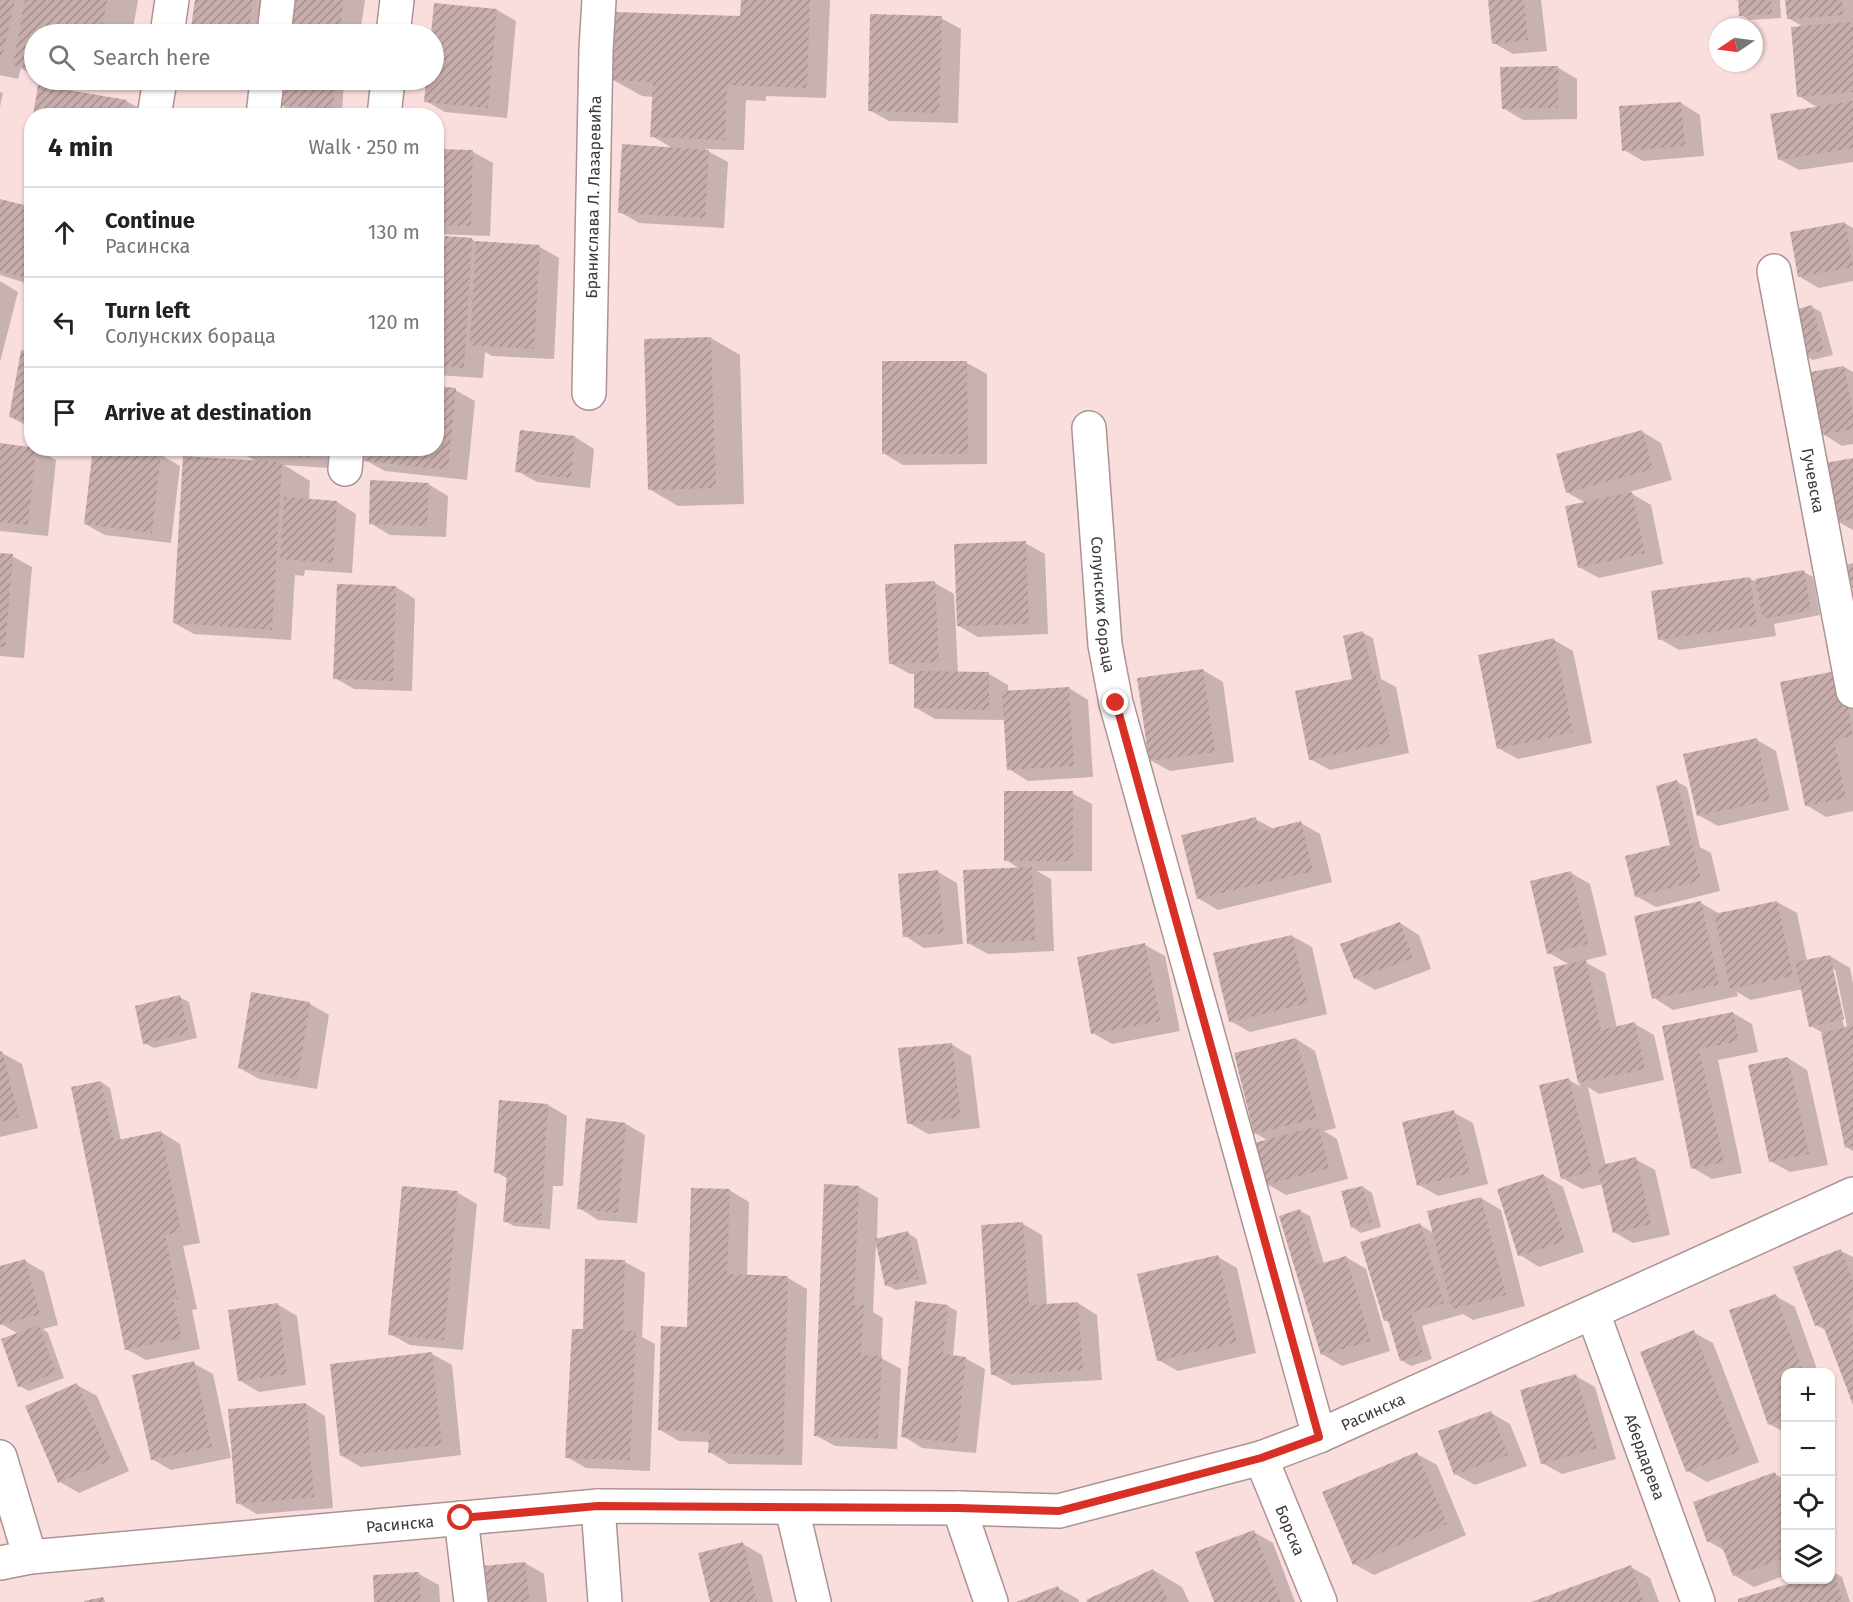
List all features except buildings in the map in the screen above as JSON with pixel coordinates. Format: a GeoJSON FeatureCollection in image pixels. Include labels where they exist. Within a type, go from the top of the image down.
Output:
{"type":"FeatureCollection","features":[{"type":"Feature","properties":{"kind":"street"},"geometry":{"type":"LineString","coordinates":[[168,24],[172,0]]}},
{"type":"Feature","properties":{"kind":"street"},"geometry":{"type":"LineString","coordinates":[[274,24],[278,0]]}},
{"type":"Feature","properties":{"kind":"street"},"geometry":{"type":"LineString","coordinates":[[394,24],[397,0]]}},
{"type":"Feature","properties":{"kind":"street","name":"Бранислава Л. Лазаревића"},"geometry":{"type":"LineString","coordinates":[[590,393],[599,0]]}},
{"type":"Feature","properties":{"kind":"street"},"geometry":{"type":"LineString","coordinates":[[155,108],[158,90]]}},
{"type":"Feature","properties":{"kind":"street"},"geometry":{"type":"LineString","coordinates":[[264,108],[266,90]]}},
{"type":"Feature","properties":{"kind":"street"},"geometry":{"type":"LineString","coordinates":[[385,108],[387,90]]}},
{"type":"Feature","properties":{"kind":"street","name":"Гучевска"},"geometry":{"type":"LineString","coordinates":[[1774,271],[1853,691]]}},
{"type":"Feature","properties":{"kind":"street","name":"Солунских бораца"},"geometry":{"type":"LineString","coordinates":[[1089,428],[1105,645],[1116,703],[1319,1437]]}},
{"type":"Feature","properties":{"kind":"street","name":"Расинска"},"geometry":{"type":"LineString","coordinates":[[15,1560],[598,1506],[792,1509],[958,1508],[1059,1511],[1261,1458],[1319,1437],[1853,1194]]}},
{"type":"Feature","properties":{"kind":"street","name":"Абердарева"},"geometry":{"type":"LineString","coordinates":[[1593,1313],[1698,1602]]}},
{"type":"Feature","properties":{"kind":"street"},"geometry":{"type":"LineString","coordinates":[[0,1457],[15,1560]]}},
{"type":"Feature","properties":{"kind":"street","name":"Борска"},"geometry":{"type":"LineString","coordinates":[[1261,1458],[1320,1602]]}},
{"type":"Feature","properties":{"kind":"street"},"geometry":{"type":"LineString","coordinates":[[598,1506],[605,1602]]}},
{"type":"Feature","properties":{"kind":"street"},"geometry":{"type":"LineString","coordinates":[[958,1508],[991,1602]]}},
{"type":"Feature","properties":{"kind":"street"},"geometry":{"type":"LineString","coordinates":[[792,1509],[814,1602]]}},
{"type":"Feature","properties":{"kind":"street"},"geometry":{"type":"LineString","coordinates":[[461,1518],[471,1602]]}},
{"type":"Feature","properties":{"kind":"route"},"geometry":{"type":"LineString","coordinates":[[461,1518],[598,1506],[792,1509],[958,1508],[1059,1511],[1261,1458],[1319,1437],[1116,703]]}}]}
